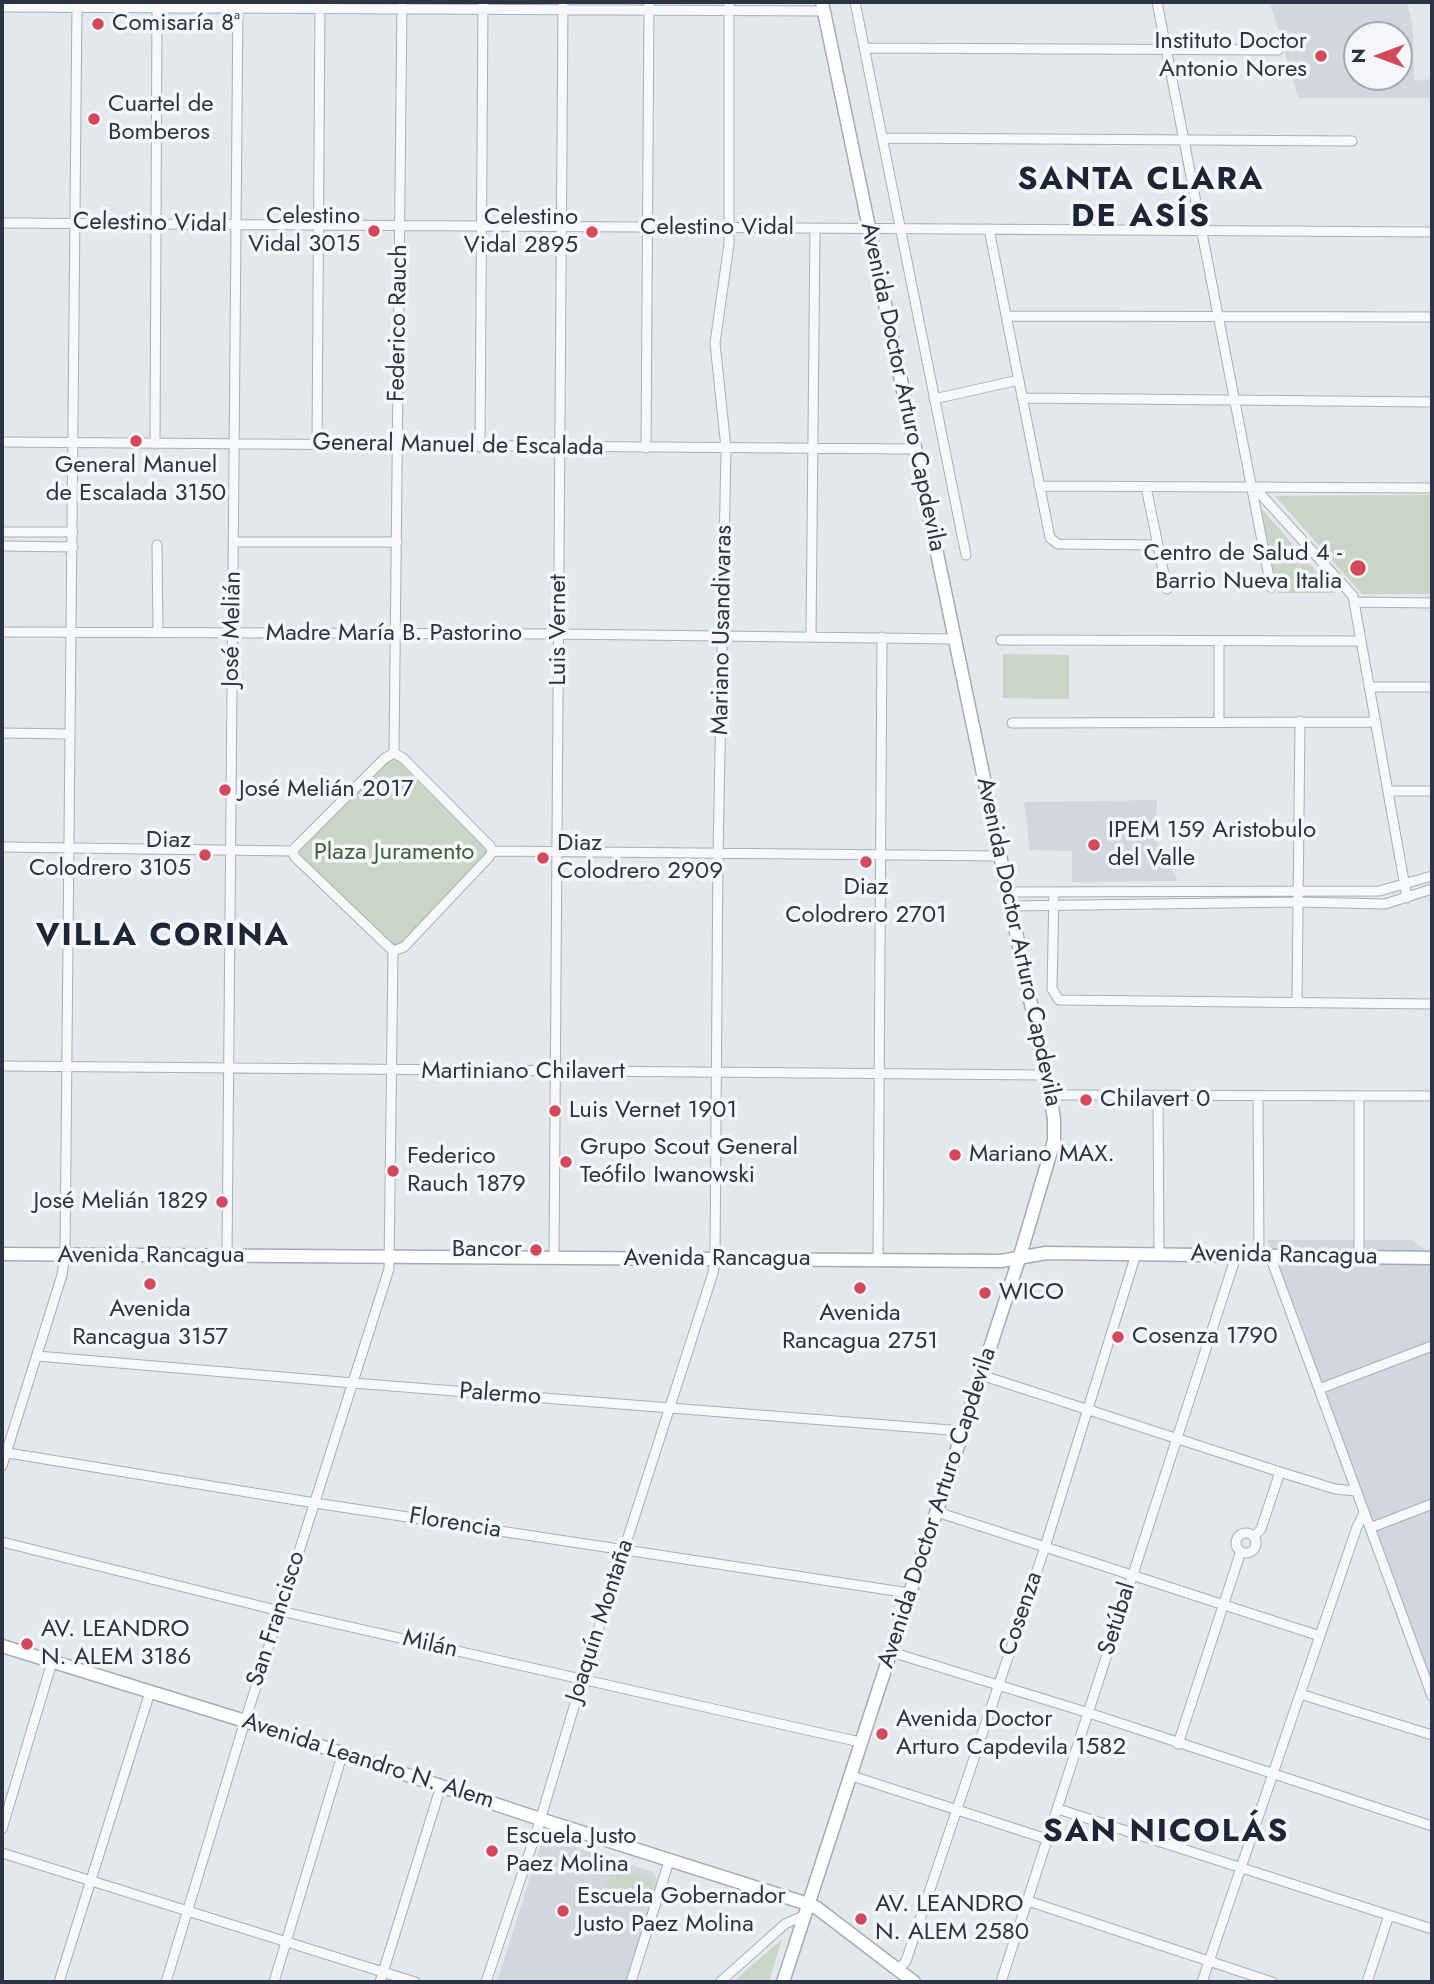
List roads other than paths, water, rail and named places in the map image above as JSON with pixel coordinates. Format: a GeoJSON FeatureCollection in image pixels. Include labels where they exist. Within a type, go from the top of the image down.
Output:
{"type":"FeatureCollection","features":[{"type":"Feature","properties":{"kind":"main road","name":"Avenida Doctor Arturo Capdevila"},"geometry":{"type":"LineString","coordinates":[[783,1982],[982,1375],[1054,1141],[1050,1095],[823,7]]}},
{"type":"Feature","properties":{"kind":"main road","name":"Avenida Rancagua"},"geometry":{"type":"LineString","coordinates":[[2,1254],[878,1260],[1019,1259],[1046,1253],[1432,1258]]}},
{"type":"Feature","properties":{"kind":"main road","name":"Avenida Leandro N. Alem"},"geometry":{"type":"LineString","coordinates":[[2,1646],[342,1752],[669,1861],[806,1910],[817,1908],[914,1982]]}},
{"type":"Feature","properties":{"kind":"street"},"geometry":{"type":"LineString","coordinates":[[855,2],[966,555]]}},
{"type":"Feature","properties":{"kind":"street"},"geometry":{"type":"LineString","coordinates":[[1157,2],[1271,587]]}},
{"type":"Feature","properties":{"kind":"street"},"geometry":{"type":"LineString","coordinates":[[2,1466],[4,1452],[62,1275],[65,1255],[77,5]]}},
{"type":"Feature","properties":{"kind":"street"},"geometry":{"type":"LineString","coordinates":[[155,444],[157,5]]}},
{"type":"Feature","properties":{"kind":"street","name":"José Melián"},"geometry":{"type":"LineString","coordinates":[[227,1256],[238,5]]}},
{"type":"Feature","properties":{"kind":"street"},"geometry":{"type":"LineString","coordinates":[[317,445],[320,5]]}},
{"type":"Feature","properties":{"kind":"street","name":"Federico Rauch"},"geometry":{"type":"LineString","coordinates":[[394,753],[402,5]]}},
{"type":"Feature","properties":{"kind":"street","name":"Luis Vernet"},"geometry":{"type":"LineString","coordinates":[[554,1259],[563,5]]}},
{"type":"Feature","properties":{"kind":"street"},"geometry":{"type":"LineString","coordinates":[[480,447],[483,6]]}},
{"type":"Feature","properties":{"kind":"street"},"geometry":{"type":"LineString","coordinates":[[646,448],[649,6]]}},
{"type":"Feature","properties":{"kind":"street"},"geometry":{"type":"LineString","coordinates":[[2,7],[823,7]]}},
{"type":"Feature","properties":{"kind":"street","name":"Mariano Usandivaras"},"geometry":{"type":"LineString","coordinates":[[715,1259],[718,854],[726,448],[716,344],[730,228],[729,7]]}},
{"type":"Feature","properties":{"kind":"street"},"geometry":{"type":"LineString","coordinates":[[865,48],[1278,50]]}},
{"type":"Feature","properties":{"kind":"street"},"geometry":{"type":"LineString","coordinates":[[882,138],[1352,141]]}},
{"type":"Feature","properties":{"kind":"street","name":"Celestino Vidal"},"geometry":{"type":"LineString","coordinates":[[2,223],[1432,232]]}},
{"type":"Feature","properties":{"kind":"street"},"geometry":{"type":"LineString","coordinates":[[811,636],[815,229]]}},
{"type":"Feature","properties":{"kind":"street"},"geometry":{"type":"LineString","coordinates":[[989,229],[1050,538],[1054,543],[1158,545]]}},
{"type":"Feature","properties":{"kind":"street"},"geometry":{"type":"LineString","coordinates":[[1006,316],[1432,317]]}},
{"type":"Feature","properties":{"kind":"street"},"geometry":{"type":"LineString","coordinates":[[934,399],[1019,380]]}},
{"type":"Feature","properties":{"kind":"street"},"geometry":{"type":"LineString","coordinates":[[1022,398],[1432,402]]}},
{"type":"Feature","properties":{"kind":"street","name":"General Manuel de Escalada"},"geometry":{"type":"LineString","coordinates":[[2,442],[914,449]]}},
{"type":"Feature","properties":{"kind":"street"},"geometry":{"type":"LineString","coordinates":[[1039,486],[1432,488]]}},
{"type":"Feature","properties":{"kind":"street"},"geometry":{"type":"LineString","coordinates":[[1146,487],[1167,589]]}},
{"type":"Feature","properties":{"kind":"street"},"geometry":{"type":"LineString","coordinates":[[1253,487],[1350,593],[1354,602],[1407,898]]}},
{"type":"Feature","properties":{"kind":"street"},"geometry":{"type":"LineString","coordinates":[[2,532],[73,532]]}},
{"type":"Feature","properties":{"kind":"street"},"geometry":{"type":"LineString","coordinates":[[234,542],[397,542]]}},
{"type":"Feature","properties":{"kind":"street"},"geometry":{"type":"LineString","coordinates":[[157,545],[158,633]]}},
{"type":"Feature","properties":{"kind":"street"},"geometry":{"type":"LineString","coordinates":[[2,546],[73,547]]}},
{"type":"Feature","properties":{"kind":"street"},"geometry":{"type":"LineString","coordinates":[[1354,602],[1432,603]]}},
{"type":"Feature","properties":{"kind":"street","name":"Madre María B. Pastorino"},"geometry":{"type":"LineString","coordinates":[[2,632],[955,639]]}},
{"type":"Feature","properties":{"kind":"street"},"geometry":{"type":"LineString","coordinates":[[878,1260],[882,637]]}},
{"type":"Feature","properties":{"kind":"street"},"geometry":{"type":"LineString","coordinates":[[1001,640],[1361,641]]}},
{"type":"Feature","properties":{"kind":"street"},"geometry":{"type":"LineString","coordinates":[[1219,641],[1219,721]]}},
{"type":"Feature","properties":{"kind":"street"},"geometry":{"type":"LineString","coordinates":[[1370,687],[1432,687]]}},
{"type":"Feature","properties":{"kind":"street"},"geometry":{"type":"LineString","coordinates":[[1297,1002],[1300,721]]}},
{"type":"Feature","properties":{"kind":"street"},"geometry":{"type":"LineString","coordinates":[[1012,723],[1376,722]]}},
{"type":"Feature","properties":{"kind":"street"},"geometry":{"type":"LineString","coordinates":[[2,733],[71,734]]}},
{"type":"Feature","properties":{"kind":"street"},"geometry":{"type":"LineString","coordinates":[[2,847],[292,851],[385,758],[394,753],[403,758],[492,851],[489,858],[404,947],[393,951]]}},
{"type":"Feature","properties":{"kind":"street"},"geometry":{"type":"LineString","coordinates":[[1388,791],[1432,791]]}},
{"type":"Feature","properties":{"kind":"street"},"geometry":{"type":"LineString","coordinates":[[292,851],[304,866],[393,951],[390,1070],[391,1258]]}},
{"type":"Feature","properties":{"kind":"street"},"geometry":{"type":"LineString","coordinates":[[492,851],[1000,856]]}},
{"type":"Feature","properties":{"kind":"street"},"geometry":{"type":"LineString","coordinates":[[1007,892],[1379,891],[1432,876]]}},
{"type":"Feature","properties":{"kind":"street"},"geometry":{"type":"LineString","coordinates":[[1011,906],[1297,902],[1384,904],[1432,889]]}},
{"type":"Feature","properties":{"kind":"street"},"geometry":{"type":"LineString","coordinates":[[1054,893],[1052,989],[1056,997],[1063,1001],[1432,1004]]}},
{"type":"Feature","properties":{"kind":"street","name":"Martiniano Chilavert"},"geometry":{"type":"LineString","coordinates":[[2,1066],[1045,1075]]}},
{"type":"Feature","properties":{"kind":"street"},"geometry":{"type":"LineString","coordinates":[[1050,1095],[1432,1097]]}},
{"type":"Feature","properties":{"kind":"street"},"geometry":{"type":"LineString","coordinates":[[1158,1096],[1159,1255]]}},
{"type":"Feature","properties":{"kind":"street"},"geometry":{"type":"LineString","coordinates":[[1258,1096],[1264,1256],[1319,1389],[1364,1513],[1428,1670],[1432,1696]]}},
{"type":"Feature","properties":{"kind":"street"},"geometry":{"type":"LineString","coordinates":[[1359,1096],[1359,1257]]}},
{"type":"Feature","properties":{"kind":"street","name":"Cosenza"},"geometry":{"type":"LineString","coordinates":[[898,1970],[906,1961],[1045,1547],[1136,1255]]}},
{"type":"Feature","properties":{"kind":"street","name":"Setúbal"},"geometry":{"type":"LineString","coordinates":[[1002,1982],[1236,1256]]}},
{"type":"Feature","properties":{"kind":"street","name":"San Francisco"},"geometry":{"type":"LineString","coordinates":[[166,1982],[391,1258]]}},
{"type":"Feature","properties":{"kind":"street","name":"Joaquín Montaña"},"geometry":{"type":"LineString","coordinates":[[486,1982],[671,1408],[715,1259]]}},
{"type":"Feature","properties":{"kind":"street"},"geometry":{"type":"LineString","coordinates":[[1319,1389],[1432,1346]]}},
{"type":"Feature","properties":{"kind":"street","name":"Palermo"},"geometry":{"type":"LineString","coordinates":[[37,1356],[963,1430]]}},
{"type":"Feature","properties":{"kind":"street"},"geometry":{"type":"LineString","coordinates":[[982,1375],[1279,1472],[1335,1489],[1356,1491]]}},
{"type":"Feature","properties":{"kind":"street","name":"Florencia"},"geometry":{"type":"LineString","coordinates":[[4,1452],[315,1503],[909,1593]]}},
{"type":"Feature","properties":{"kind":"street"},"geometry":{"type":"LineString","coordinates":[[1178,1744],[1241,1551],[1236,1543],[1238,1537],[1246,1533],[1254,1537],[1261,1529],[1279,1472]]}},
{"type":"Feature","properties":{"kind":"street"},"geometry":{"type":"LineString","coordinates":[[1370,1528],[1432,1504]]}},
{"type":"Feature","properties":{"kind":"street"},"geometry":{"type":"LineString","coordinates":[[937,1512],[1320,1636]]}},
{"type":"Feature","properties":{"kind":"street"},"geometry":{"type":"LineString","coordinates":[[1202,1982],[1364,1513]]}},
{"type":"Feature","properties":{"kind":"street","name":"Milán"},"geometry":{"type":"LineString","coordinates":[[2,1542],[280,1611],[860,1742]]}},
{"type":"Feature","properties":{"kind":"street"},"geometry":{"type":"LineString","coordinates":[[891,1652],[1089,1713],[1432,1826]]}},
{"type":"Feature","properties":{"kind":"street"},"geometry":{"type":"LineString","coordinates":[[2,1829],[52,1662]]}},
{"type":"Feature","properties":{"kind":"street"},"geometry":{"type":"LineString","coordinates":[[59,1982],[150,1692]]}},
{"type":"Feature","properties":{"kind":"street"},"geometry":{"type":"LineString","coordinates":[[1300,1694],[1432,1735]]}},
{"type":"Feature","properties":{"kind":"street"},"geometry":{"type":"LineString","coordinates":[[274,1982],[342,1752]]}},
{"type":"Feature","properties":{"kind":"street"},"geometry":{"type":"LineString","coordinates":[[849,1774],[1047,1839]]}},
{"type":"Feature","properties":{"kind":"street"},"geometry":{"type":"LineString","coordinates":[[381,1977],[441,1786]]}},
{"type":"Feature","properties":{"kind":"street"},"geometry":{"type":"LineString","coordinates":[[1058,1809],[1432,1929]]}},
{"type":"Feature","properties":{"kind":"street"},"geometry":{"type":"LineString","coordinates":[[2,1853],[287,1942],[381,1977],[415,1982]]}},
{"type":"Feature","properties":{"kind":"street"},"geometry":{"type":"LineString","coordinates":[[631,1982],[669,1861]]}},
{"type":"Feature","properties":{"kind":"street"},"geometry":{"type":"LineString","coordinates":[[1028,1901],[1272,1982]]}},
{"type":"Feature","properties":{"kind":"street"},"geometry":{"type":"LineString","coordinates":[[720,1982],[785,1924],[806,1910]]}},
{"type":"Feature","properties":{"kind":"street"},"geometry":{"type":"LineString","coordinates":[[1367,1982],[1389,1915]]}},
{"type":"Feature","properties":{"kind":"place","name":"Comisaría 8ª"},"geometry":{"type":"Point","coordinates":[98,24]}},
{"type":"Feature","properties":{"kind":"place","name":"Instituto Doctor Antonio Nores"},"geometry":{"type":"Point","coordinates":[1321,56]}},
{"type":"Feature","properties":{"kind":"place","name":"Cuartel de Bomberos"},"geometry":{"type":"Point","coordinates":[94,119]}},
{"type":"Feature","properties":{"kind":"place","name":"Celestino Vidal 3015"},"geometry":{"type":"Point","coordinates":[374,231]}},
{"type":"Feature","properties":{"kind":"place","name":"Celestino Vidal 2895"},"geometry":{"type":"Point","coordinates":[592,232]}},
{"type":"Feature","properties":{"kind":"place","name":"General Manuel de Escalada 3150"},"geometry":{"type":"Point","coordinates":[136,441]}},
{"type":"Feature","properties":{"kind":"place","name":"Centro de Salud 4 - Barrio Nueva Italia"},"geometry":{"type":"Point","coordinates":[1358,568]}},
{"type":"Feature","properties":{"kind":"place","name":"José Melián 2017"},"geometry":{"type":"Point","coordinates":[225,790]}},
{"type":"Feature","properties":{"kind":"place","name":"IPEM 159 Aristobulo del Valle"},"geometry":{"type":"Point","coordinates":[1094,845]}},
{"type":"Feature","properties":{"kind":"place","name":"Diaz Colodrero 3105"},"geometry":{"type":"Point","coordinates":[205,855]}},
{"type":"Feature","properties":{"kind":"place","name":"Diaz Colodrero 2909"},"geometry":{"type":"Point","coordinates":[543,858]}},
{"type":"Feature","properties":{"kind":"place","name":"Diaz Colodrero 2701"},"geometry":{"type":"Point","coordinates":[866,862]}},
{"type":"Feature","properties":{"kind":"place","name":"Chilavert 0"},"geometry":{"type":"Point","coordinates":[1086,1100]}},
{"type":"Feature","properties":{"kind":"place","name":"Luis Vernet 1901"},"geometry":{"type":"Point","coordinates":[555,1111]}},
{"type":"Feature","properties":{"kind":"place","name":"Mariano MAX."},"geometry":{"type":"Point","coordinates":[955,1155]}},
{"type":"Feature","properties":{"kind":"place","name":"Grupo Scout General Teófilo Iwanowski"},"geometry":{"type":"Point","coordinates":[566,1162]}},
{"type":"Feature","properties":{"kind":"place","name":"Federico Rauch 1879"},"geometry":{"type":"Point","coordinates":[393,1171]}},
{"type":"Feature","properties":{"kind":"place","name":"José Melián 1829"},"geometry":{"type":"Point","coordinates":[222,1202]}},
{"type":"Feature","properties":{"kind":"place","name":"Bancor"},"geometry":{"type":"Point","coordinates":[536,1250]}},
{"type":"Feature","properties":{"kind":"place","name":"Avenida Rancagua 3157"},"geometry":{"type":"Point","coordinates":[150,1284]}},
{"type":"Feature","properties":{"kind":"place","name":"Avenida Rancagua 2751"},"geometry":{"type":"Point","coordinates":[860,1288]}},
{"type":"Feature","properties":{"kind":"place","name":"WICO"},"geometry":{"type":"Point","coordinates":[985,1293]}},
{"type":"Feature","properties":{"kind":"place","name":"Cosenza 1790"},"geometry":{"type":"Point","coordinates":[1118,1337]}},
{"type":"Feature","properties":{"kind":"place","name":"AV. LEANDRO N. ALEM 3186"},"geometry":{"type":"Point","coordinates":[27,1644]}},
{"type":"Feature","properties":{"kind":"place","name":"Avenida Doctor Arturo Capdevila 1582"},"geometry":{"type":"Point","coordinates":[882,1734]}},
{"type":"Feature","properties":{"kind":"place","name":"Escuela Justo Paez Molina"},"geometry":{"type":"Point","coordinates":[492,1851]}},
{"type":"Feature","properties":{"kind":"place","name":"Escuela Gobernador Justo Paez Molina"},"geometry":{"type":"Point","coordinates":[563,1911]}},
{"type":"Feature","properties":{"kind":"place","name":"AV. LEANDRO N. ALEM 2580"},"geometry":{"type":"Point","coordinates":[861,1919]}},
{"type":"Feature","properties":{"kind":"district","name":"SANTA CLARA DE ASÍS"},"geometry":{"type":"Point","coordinates":[1141,200]}},
{"type":"Feature","properties":{"kind":"district","name":"VILLA CORINA"},"geometry":{"type":"Point","coordinates":[163,937]}},
{"type":"Feature","properties":{"kind":"district","name":"SAN NICOLÁS"},"geometry":{"type":"Point","coordinates":[1166,1833]}},
{"type":"Feature","properties":{"kind":"park label","name":"Plaza Juramento"},"geometry":{"type":"Point","coordinates":[394,853]}}]}
